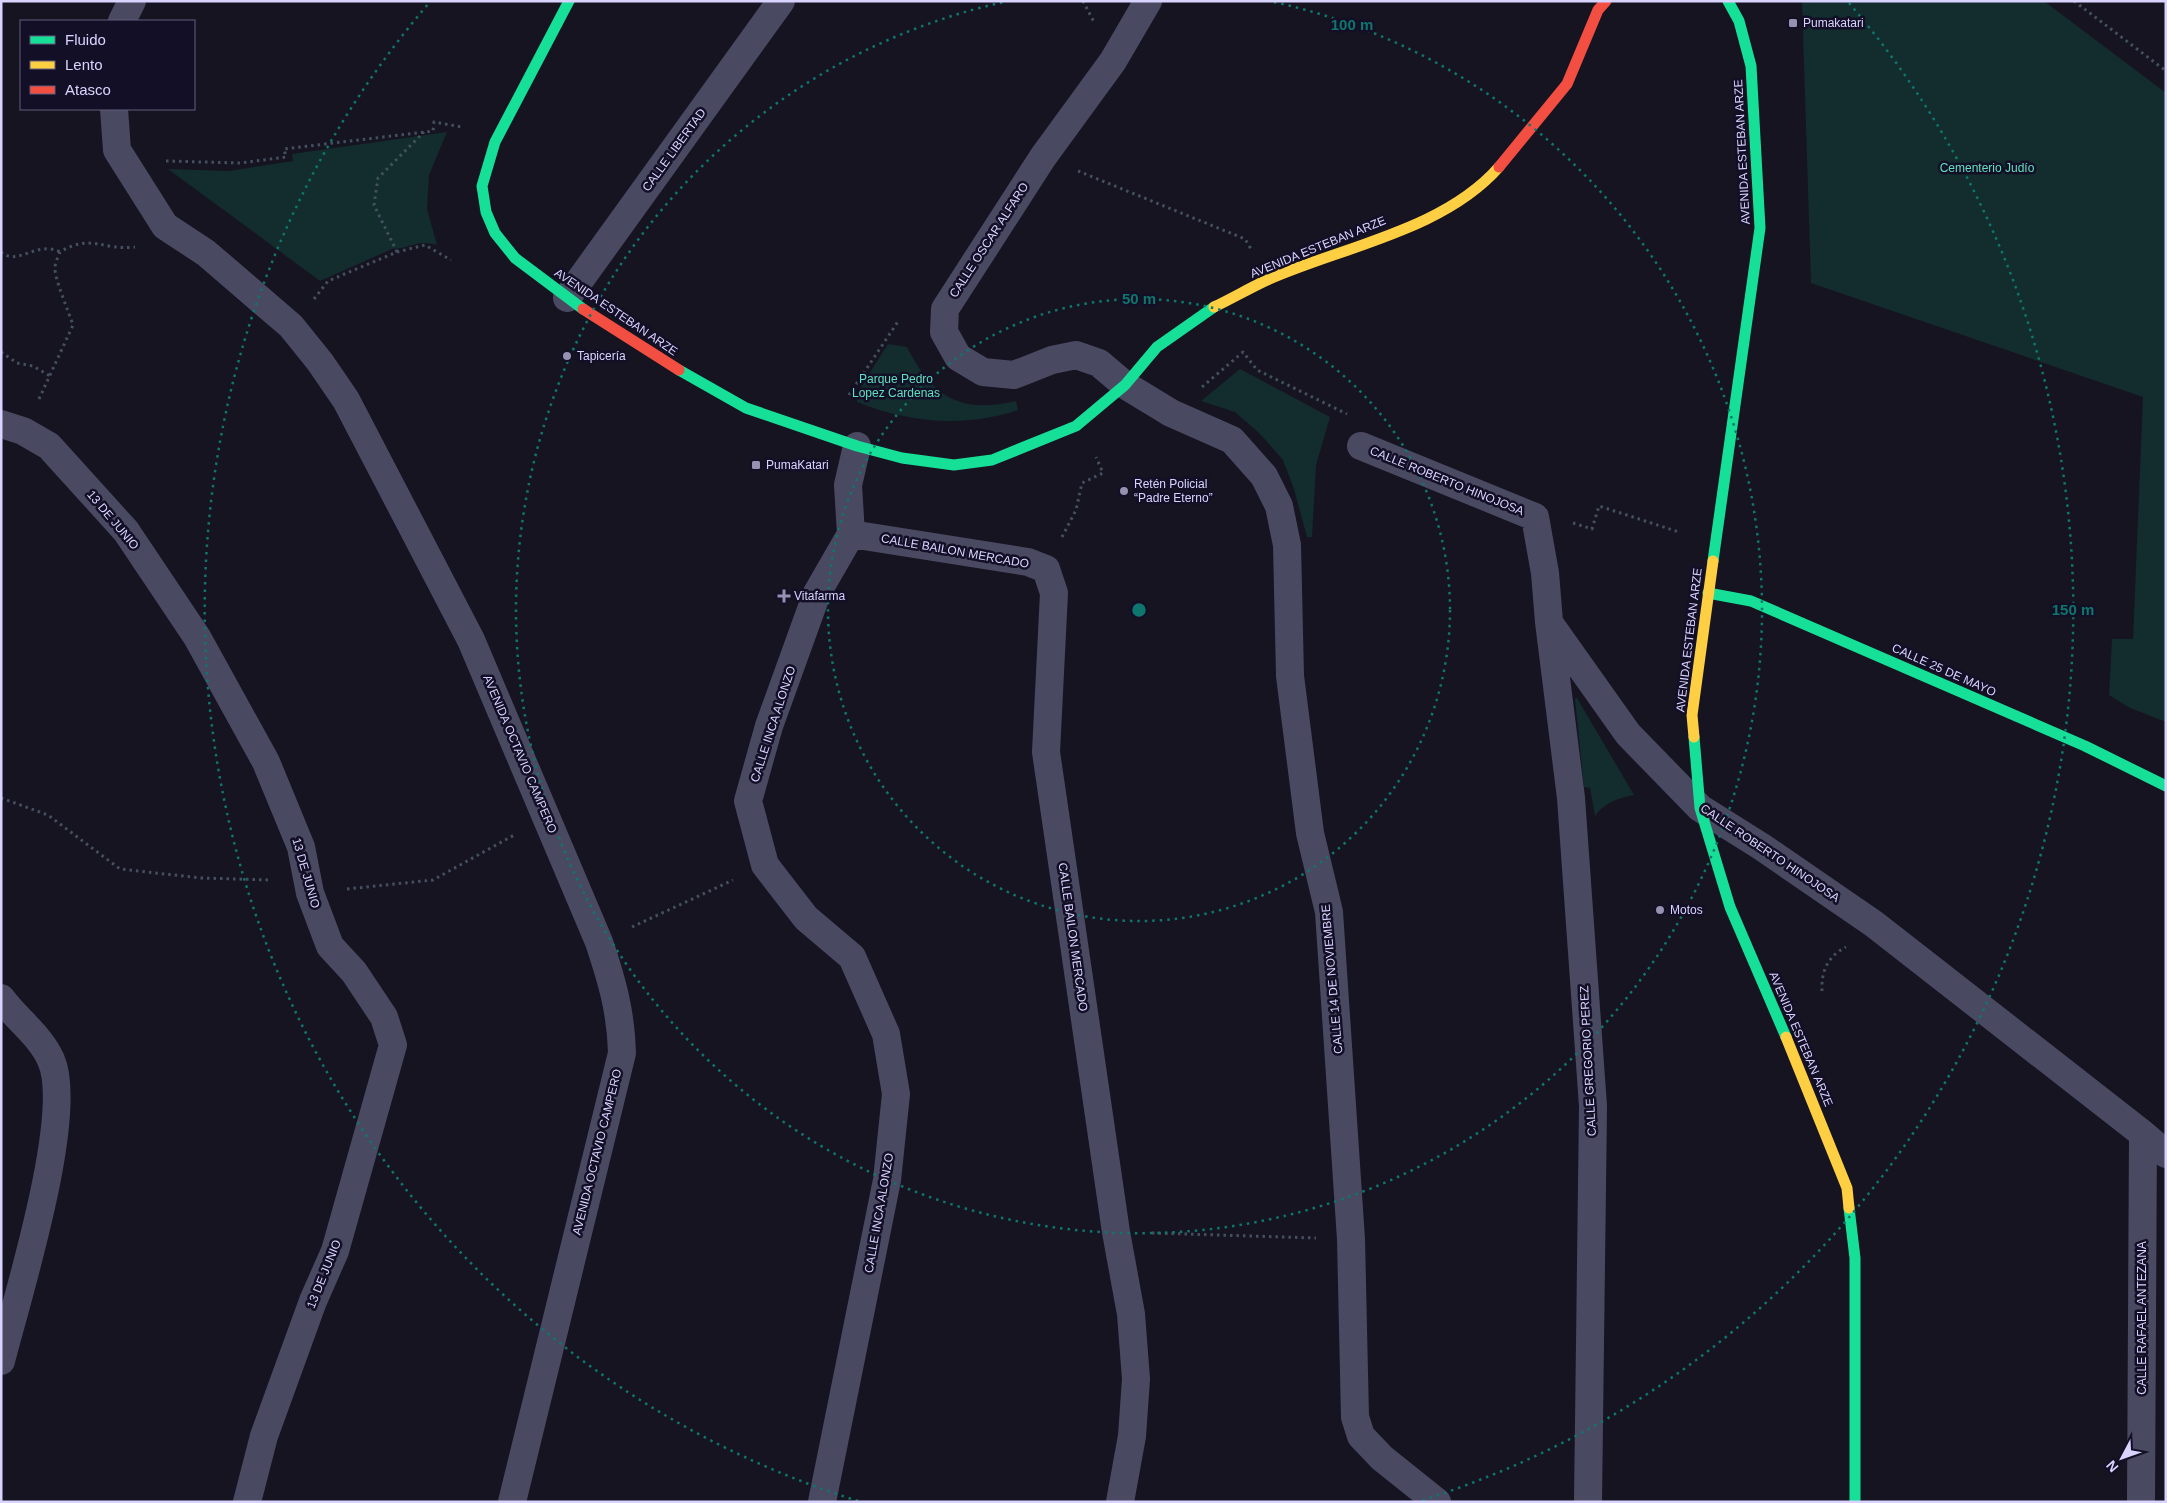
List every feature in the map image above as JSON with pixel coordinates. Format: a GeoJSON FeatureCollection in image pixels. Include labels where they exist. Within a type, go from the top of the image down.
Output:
{"type":"FeatureCollection","features":[{"type":"Feature","properties":{"kind":"main road","name":"AVENIDA ESTEBAN ARZE"},"geometry":{"type":"LineString","coordinates":[[569,1],[495,142],[482,186],[486,212],[495,233],[515,258],[567,298],[651,354],[746,408],[857,446],[902,458],[954,465],[992,460],[1076,426],[1124,385],[1157,347],[1205,312],[1265,281],[1404,228],[1459,201],[1497,169],[1567,84],[1598,10],[1606,1]]}},
{"type":"Feature","properties":{"kind":"main road","name":"AVENIDA ESTEBAN ARZE"},"geometry":{"type":"LineString","coordinates":[[1728,1],[1739,21],[1751,66],[1760,228],[1692,715],[1700,808],[1730,907],[1820,1118],[1847,1188],[1855,1258],[1855,1502]]}},
{"type":"Feature","properties":{"kind":"main road","name":"CALLE 25 DE MAYO"},"geometry":{"type":"LineString","coordinates":[[1708,593],[1751,601],[2085,746],[2166,786]]}},
{"type":"Feature","properties":{"kind":"street"},"geometry":{"type":"LineString","coordinates":[[122,20],[132,1]]}},
{"type":"Feature","properties":{"kind":"street","name":"CALLE LIBERTAD"},"geometry":{"type":"LineString","coordinates":[[567,298],[781,1]]}},
{"type":"Feature","properties":{"kind":"street","name":"CALLE OSCAR ALFARO"},"geometry":{"type":"LineString","coordinates":[[1124,385],[1099,363],[1076,355],[1052,360],[1014,375],[983,372],[958,357],[944,332],[945,309],[1043,157],[1113,61],[1148,1]]}},
{"type":"Feature","properties":{"kind":"street","name":"AVENIDA OCTAVIO CAMPERO"},"geometry":{"type":"LineString","coordinates":[[114,110],[117,150],[165,226],[206,253],[291,326],[320,362],[346,400],[471,640],[599,942],[616,992],[621,1023],[622,1053],[512,1502]]}},
{"type":"Feature","properties":{"kind":"street","name":"CALLE 14 DE NOVIEMBRE"},"geometry":{"type":"LineString","coordinates":[[1124,385],[1171,413],[1232,440],[1264,476],[1279,506],[1287,545],[1290,676],[1310,833],[1329,912],[1351,1239],[1355,1417],[1361,1436],[1382,1458],[1437,1502]]}},
{"type":"Feature","properties":{"kind":"street","name":"13 DE JUNIO"},"geometry":{"type":"LineString","coordinates":[[12,428],[49,446],[126,531],[197,637],[266,762],[301,847],[310,894],[330,946],[354,972],[384,1017],[393,1045],[335,1251],[313,1301],[264,1436],[247,1502]]}},
{"type":"Feature","properties":{"kind":"street"},"geometry":{"type":"LineString","coordinates":[[850,534],[848,485],[857,446]]}},
{"type":"Feature","properties":{"kind":"street","name":"CALLE ROBERTO HINOJOSA"},"geometry":{"type":"LineString","coordinates":[[1361,446],[1535,517],[1545,573],[1548,622],[1628,734],[1700,808],[1762,847],[1874,924],[2166,1154]]}},
{"type":"Feature","properties":{"kind":"street","name":"CALLE INCA ALONZO"},"geometry":{"type":"LineString","coordinates":[[822,1502],[887,1180],[896,1094],[886,1034],[852,957],[806,918],[765,865],[748,801],[769,726],[818,594],[850,534]]}},
{"type":"Feature","properties":{"kind":"street","name":"CALLE BAILON MERCADO"},"geometry":{"type":"LineString","coordinates":[[850,534],[1028,562],[1046,569],[1054,593],[1046,752],[1116,1232],[1131,1314],[1136,1379],[1132,1436],[1120,1502]]}},
{"type":"Feature","properties":{"kind":"street","name":"CALLE GREGORIO PEREZ"},"geometry":{"type":"LineString","coordinates":[[1548,622],[1570,798],[1593,1106],[1588,1502]]}},
{"type":"Feature","properties":{"kind":"street"},"geometry":{"type":"LineString","coordinates":[[1,998],[9,1010],[35,1036],[50,1059],[56,1076],[57,1093],[54,1134],[42,1202],[1,1361]]}},
{"type":"Feature","properties":{"kind":"street","name":"CALLE RAFAEL ANTEZANA"},"geometry":{"type":"LineString","coordinates":[[2141,1502],[2143,1134]]}},
{"type":"Feature","properties":{"kind":"path"},"geometry":{"type":"LineString","coordinates":[[2074,1],[2166,72]]}},
{"type":"Feature","properties":{"kind":"path"},"geometry":{"type":"LineString","coordinates":[[160,161],[240,163],[286,157],[284,149],[432,131],[434,122],[459,126]]}},
{"type":"Feature","properties":{"kind":"path"},"geometry":{"type":"LineString","coordinates":[[397,252],[374,205],[378,178],[425,131]]}},
{"type":"Feature","properties":{"kind":"path"},"geometry":{"type":"LineString","coordinates":[[1043,157],[1245,240],[1251,250]]}},
{"type":"Feature","properties":{"kind":"path"},"geometry":{"type":"LineString","coordinates":[[12,428],[50,376],[73,325],[57,282],[55,268],[60,252],[72,245],[88,242],[127,248],[147,246],[165,226]]}},
{"type":"Feature","properties":{"kind":"path"},"geometry":{"type":"LineString","coordinates":[[291,326],[328,281],[397,252],[425,245],[451,260]]}},
{"type":"Feature","properties":{"kind":"path"},"geometry":{"type":"LineString","coordinates":[[1,252],[6,256],[18,257],[35,250],[50,247],[60,252]]}},
{"type":"Feature","properties":{"kind":"path"},"geometry":{"type":"LineString","coordinates":[[849,395],[899,320]]}},
{"type":"Feature","properties":{"kind":"path"},"geometry":{"type":"LineString","coordinates":[[1,352],[17,363],[33,366],[50,376]]}},
{"type":"Feature","properties":{"kind":"path"},"geometry":{"type":"LineString","coordinates":[[1199,389],[1243,352],[1257,370],[1350,415]]}},
{"type":"Feature","properties":{"kind":"path"},"geometry":{"type":"LineString","coordinates":[[1076,510],[1082,483],[1103,473],[1096,457]]}},
{"type":"Feature","properties":{"kind":"path"},"geometry":{"type":"LineString","coordinates":[[1535,517],[1573,523],[1592,529],[1599,506],[1679,532]]}},
{"type":"Feature","properties":{"kind":"path"},"geometry":{"type":"LineString","coordinates":[[599,942],[765,865]]}},
{"type":"Feature","properties":{"kind":"path"},"geometry":{"type":"LineString","coordinates":[[1822,991],[1822,976],[1826,965],[1836,952],[1849,946]]}},
{"type":"Feature","properties":{"kind":"path"},"geometry":{"type":"LineString","coordinates":[[1116,1232],[1351,1239]]}},
{"type":"Feature","properties":{"kind":"green space","name":"Cementerio Judío"},"geometry":{"type":"Polygon","coordinates":[[[1802,1],[2044,1],[2166,93],[2166,722],[2130,708],[2109,695],[2112,639],[2133,639],[2143,397],[1811,283],[1802,1]]]}},
{"type":"Feature","properties":{"kind":"green space"},"geometry":{"type":"Polygon","coordinates":[[[447,132],[429,175],[427,209],[437,245],[420,243],[392,249],[320,281],[168,169],[229,171],[293,161],[292,154],[447,132]]]}},
{"type":"Feature","properties":{"kind":"green space","name":"Parque Pedro Lopez Cardenas"},"geometry":{"type":"Polygon","coordinates":[[[888,344],[907,347],[927,378],[950,398],[963,403],[979,405],[1016,401],[1018,410],[978,419],[937,421],[897,415],[857,402],[857,393],[888,344]]]}},
{"type":"Feature","properties":{"kind":"green space"},"geometry":{"type":"Polygon","coordinates":[[[1240,369],[1330,417],[1316,465],[1312,537],[1307,537],[1294,489],[1283,460],[1260,434],[1235,412],[1201,401],[1240,369]]]}},
{"type":"Feature","properties":{"kind":"green space"},"geometry":{"type":"Polygon","coordinates":[[[1577,698],[1634,795],[1612,802],[1595,816],[1590,788],[1584,787],[1575,699],[1577,698]]]}},
{"type":"Feature","properties":{"kind":"traffic: fast"},"geometry":{"type":"LineString","coordinates":[[569,1],[495,142],[482,186],[486,212],[495,233],[515,258],[583,309]]}},
{"type":"Feature","properties":{"kind":"traffic: fast"},"geometry":{"type":"LineString","coordinates":[[1713,561],[1760,228],[1751,66],[1739,21],[1728,1]]}},
{"type":"Feature","properties":{"kind":"traffic: fast"},"geometry":{"type":"LineString","coordinates":[[679,370],[746,408],[857,446],[902,458],[954,465],[992,460],[1076,426],[1125,385],[1157,347],[1214,307]]}},
{"type":"Feature","properties":{"kind":"traffic: fast"},"geometry":{"type":"LineString","coordinates":[[1708,593],[1751,601],[2085,746],[2166,786]]}},
{"type":"Feature","properties":{"kind":"traffic: fast"},"geometry":{"type":"LineString","coordinates":[[1694,737],[1700,808],[1730,907],[1786,1037]]}},
{"type":"Feature","properties":{"kind":"traffic: fast"},"geometry":{"type":"LineString","coordinates":[[1849,1208],[1855,1258],[1855,1502]]}},
{"type":"Feature","properties":{"kind":"traffic: slow"},"geometry":{"type":"LineString","coordinates":[[1214,307],[1265,281],[1294,269],[1420,222],[1449,207],[1476,189],[1499,167]]}},
{"type":"Feature","properties":{"kind":"traffic: slow"},"geometry":{"type":"LineString","coordinates":[[1694,737],[1692,715],[1713,561]]}},
{"type":"Feature","properties":{"kind":"traffic: slow"},"geometry":{"type":"LineString","coordinates":[[1786,1037],[1847,1188],[1849,1208]]}},
{"type":"Feature","properties":{"kind":"traffic: jam"},"geometry":{"type":"LineString","coordinates":[[1499,167],[1567,84],[1598,10],[1606,1]]}},
{"type":"Feature","properties":{"kind":"traffic: jam"},"geometry":{"type":"LineString","coordinates":[[583,309],[679,370]]}},
{"type":"Feature","properties":{"kind":"place","name":"Pumakatari"},"geometry":{"type":"Point","coordinates":[1793,23]}},
{"type":"Feature","properties":{"kind":"place","name":"Tapicería"},"geometry":{"type":"Point","coordinates":[567,356]}},
{"type":"Feature","properties":{"kind":"place","name":"PumaKatari"},"geometry":{"type":"Point","coordinates":[756,465]}},
{"type":"Feature","properties":{"kind":"place","name":"Retén Policial “Padre Eterno”"},"geometry":{"type":"Point","coordinates":[1124,491]}},
{"type":"Feature","properties":{"kind":"place","name":"Vitafarma"},"geometry":{"type":"Point","coordinates":[784,596]}},
{"type":"Feature","properties":{"kind":"place","name":"Motos"},"geometry":{"type":"Point","coordinates":[1660,910]}}]}
